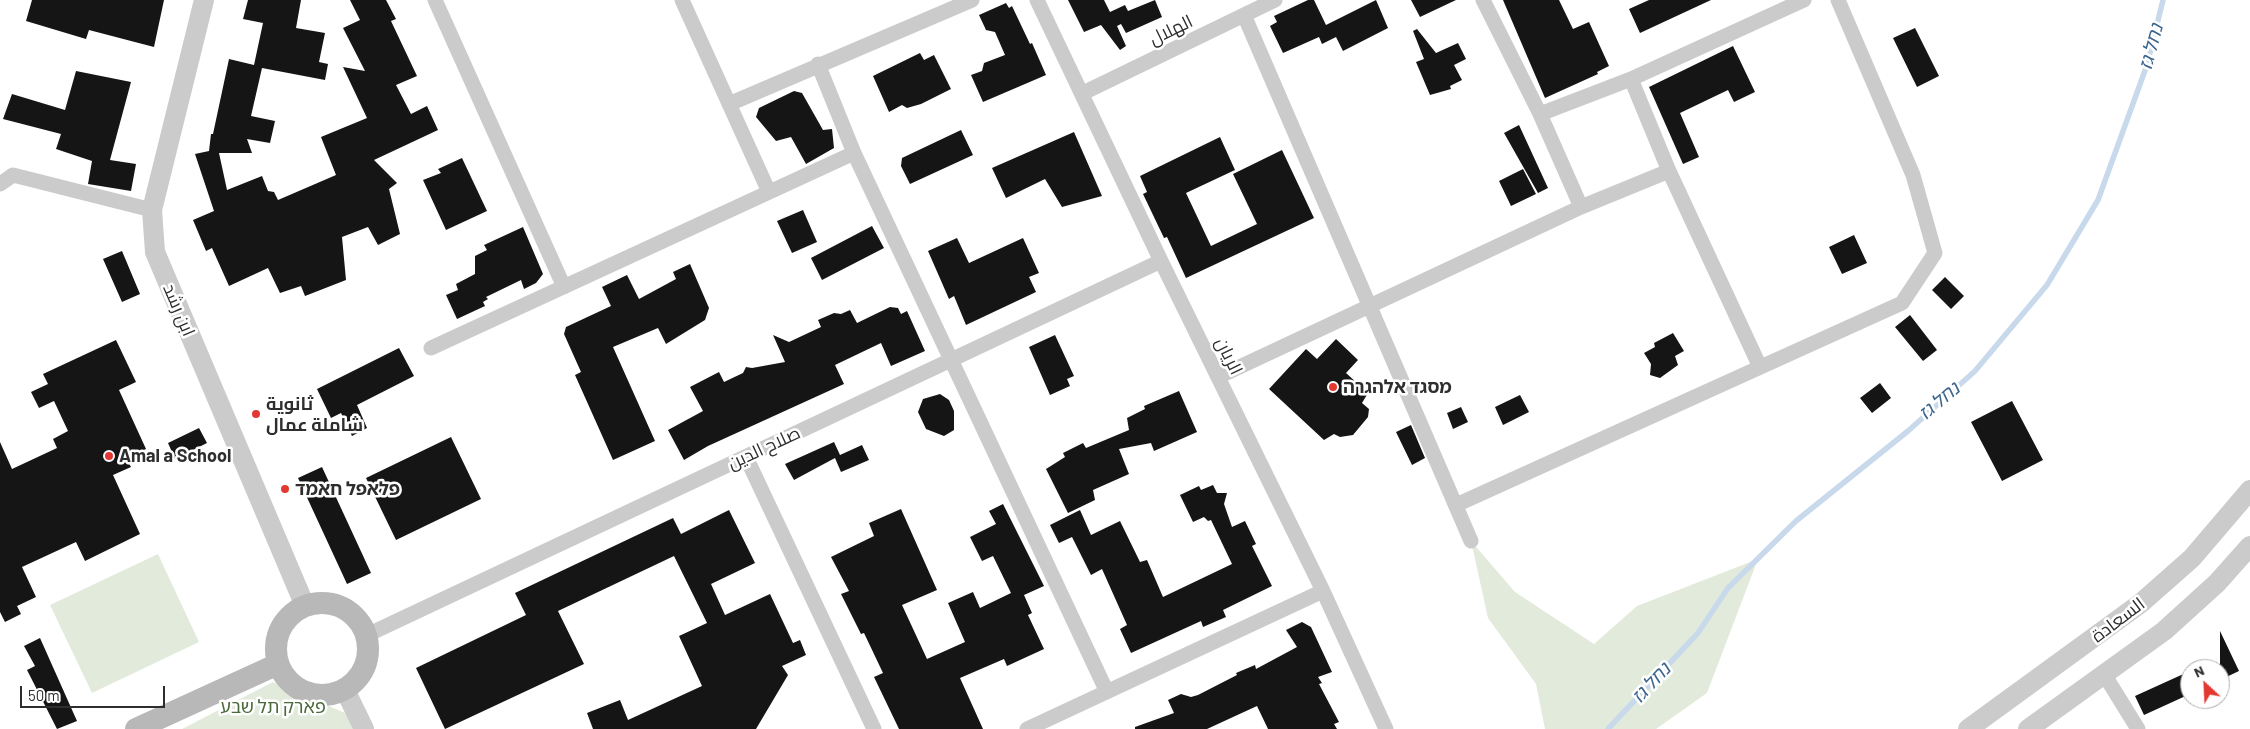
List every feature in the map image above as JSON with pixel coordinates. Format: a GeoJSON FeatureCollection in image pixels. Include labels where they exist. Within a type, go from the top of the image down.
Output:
{"type":"FeatureCollection","features":[{"type":"Feature","properties":{"kind":"main road"},"geometry":{"type":"LineString","coordinates":[[320,603],[332,604],[348,610],[359,621],[367,635],[369,646],[368,662],[358,679],[345,690],[332,695],[316,696],[301,691],[286,678],[278,664],[276,645],[282,626],[293,613],[305,606],[320,603]]}},
{"type":"Feature","properties":{"kind":"main road"},"geometry":{"type":"LineString","coordinates":[[136,729],[278,664]]}},
{"type":"Feature","properties":{"kind":"street","name":"ابن رشد"},"geometry":{"type":"LineString","coordinates":[[204,0],[152,210],[154,252],[305,606]]}},
{"type":"Feature","properties":{"kind":"street"},"geometry":{"type":"LineString","coordinates":[[682,0],[769,192]]}},
{"type":"Feature","properties":{"kind":"street"},"geometry":{"type":"LineString","coordinates":[[729,104],[818,64],[972,0]]}},
{"type":"Feature","properties":{"kind":"street","name":"الريان"},"geometry":{"type":"LineString","coordinates":[[1037,0],[1083,93],[1161,262],[1323,591],[1386,729]]}},
{"type":"Feature","properties":{"kind":"street","name":"الهلال"},"geometry":{"type":"LineString","coordinates":[[1083,93],[1275,0]]}},
{"type":"Feature","properties":{"kind":"street"},"geometry":{"type":"LineString","coordinates":[[1484,0],[1540,114],[1581,207]]}},
{"type":"Feature","properties":{"kind":"street"},"geometry":{"type":"LineString","coordinates":[[1540,114],[1631,79],[1804,0]]}},
{"type":"Feature","properties":{"kind":"street"},"geometry":{"type":"LineString","coordinates":[[1456,506],[1902,303],[1935,253],[1913,175],[1838,0]]}},
{"type":"Feature","properties":{"kind":"street"},"geometry":{"type":"LineString","coordinates":[[438,1],[564,287]]}},
{"type":"Feature","properties":{"kind":"street"},"geometry":{"type":"LineString","coordinates":[[1244,15],[1471,541]]}},
{"type":"Feature","properties":{"kind":"street"},"geometry":{"type":"LineString","coordinates":[[818,64],[854,153],[1107,692]]}},
{"type":"Feature","properties":{"kind":"street"},"geometry":{"type":"LineString","coordinates":[[1631,79],[1669,171],[1760,367]]}},
{"type":"Feature","properties":{"kind":"street"},"geometry":{"type":"LineString","coordinates":[[431,348],[854,153]]}},
{"type":"Feature","properties":{"kind":"street"},"geometry":{"type":"LineString","coordinates":[[1218,377],[1581,207],[1669,171]]}},
{"type":"Feature","properties":{"kind":"street"},"geometry":{"type":"LineString","coordinates":[[0,184],[13,175],[152,210]]}},
{"type":"Feature","properties":{"kind":"street","name":"صلاح الدين"},"geometry":{"type":"LineString","coordinates":[[367,635],[1161,262]]}},
{"type":"Feature","properties":{"kind":"street"},"geometry":{"type":"LineString","coordinates":[[746,457],[874,729]]}},
{"type":"Feature","properties":{"kind":"street","name":"السعادة"},"geometry":{"type":"LineString","coordinates":[[1968,729],[2141,603],[2192,558],[2250,490]]}},
{"type":"Feature","properties":{"kind":"street","name":"السعادة"},"geometry":{"type":"LineString","coordinates":[[2028,729],[2164,631],[2217,583],[2250,546]]}},
{"type":"Feature","properties":{"kind":"street"},"geometry":{"type":"LineString","coordinates":[[1027,729],[1323,591]]}},
{"type":"Feature","properties":{"kind":"street"},"geometry":{"type":"LineString","coordinates":[[2104,674],[2138,729]]}},
{"type":"Feature","properties":{"kind":"street"},"geometry":{"type":"LineString","coordinates":[[345,690],[364,729]]}},
{"type":"Feature","properties":{"kind":"green space"},"geometry":{"type":"Polygon","coordinates":[[[1471,541],[1515,592],[1594,644],[1637,606],[1758,559],[1707,693],[1656,729],[1545,729],[1536,684],[1488,618],[1471,541]]]}},
{"type":"Feature","properties":{"kind":"green space"},"geometry":{"type":"Polygon","coordinates":[[[158,554],[199,642],[92,693],[50,605],[158,554]]]}},
{"type":"Feature","properties":{"kind":"green space","name":"פארק תל שבע"},"geometry":{"type":"Polygon","coordinates":[[[273,682],[345,713],[356,729],[182,729],[273,682]]]}},
{"type":"Feature","properties":{"kind":"building"},"geometry":{"type":"Polygon","coordinates":[[[32,0],[164,0],[154,47],[89,30],[86,39],[26,21],[32,0]]]}},
{"type":"Feature","properties":{"kind":"building"},"geometry":{"type":"Polygon","coordinates":[[[248,0],[301,0],[296,28],[325,33],[319,62],[328,64],[325,80],[262,68],[251,116],[275,121],[270,143],[247,139],[252,153],[219,153],[227,190],[262,176],[268,191],[274,192],[278,200],[336,175],[321,137],[367,118],[343,67],[365,71],[343,28],[360,20],[350,0],[386,0],[396,19],[391,21],[417,76],[396,85],[411,114],[427,106],[438,130],[374,160],[397,183],[389,189],[400,234],[378,245],[368,227],[342,237],[346,280],[305,296],[301,286],[280,293],[268,268],[229,286],[212,248],[206,251],[193,220],[214,211],[195,154],[209,151],[211,134],[213,134],[229,59],[254,65],[263,23],[243,19],[248,0]]]}},
{"type":"Feature","properties":{"kind":"building"},"geometry":{"type":"Polygon","coordinates":[[[1068,0],[1104,0],[1110,12],[1125,5],[1128,11],[1155,0],[1162,17],[1126,33],[1121,24],[1117,26],[1126,46],[1120,50],[1101,25],[1084,32],[1068,0]]]}},
{"type":"Feature","properties":{"kind":"building"},"geometry":{"type":"Polygon","coordinates":[[[1308,0],[1314,0],[1326,25],[1376,0],[1388,28],[1343,51],[1336,37],[1322,44],[1319,37],[1283,53],[1270,26],[1277,22],[1274,16],[1308,0]]]}},
{"type":"Feature","properties":{"kind":"building"},"geometry":{"type":"Polygon","coordinates":[[[1411,0],[1456,0],[1420,17],[1411,0]]]}},
{"type":"Feature","properties":{"kind":"building"},"geometry":{"type":"Polygon","coordinates":[[[1503,0],[1559,0],[1573,29],[1589,22],[1609,66],[1597,72],[1598,74],[1545,98],[1503,0]]]}},
{"type":"Feature","properties":{"kind":"building"},"geometry":{"type":"Polygon","coordinates":[[[1649,0],[1711,0],[1640,33],[1629,9],[1649,0]]]}},
{"type":"Feature","properties":{"kind":"building"},"geometry":{"type":"Polygon","coordinates":[[[1006,3],[1009,8],[1012,6],[1030,44],[1032,43],[1046,75],[983,102],[971,75],[982,71],[984,63],[1005,55],[995,32],[986,30],[979,15],[1006,3]]]}},
{"type":"Feature","properties":{"kind":"building"},"geometry":{"type":"Polygon","coordinates":[[[1915,28],[1939,76],[1917,87],[1893,38],[1915,28]]]}},
{"type":"Feature","properties":{"kind":"building"},"geometry":{"type":"Polygon","coordinates":[[[1417,29],[1436,53],[1458,43],[1466,59],[1454,65],[1462,80],[1450,86],[1451,89],[1430,95],[1416,62],[1424,59],[1413,31],[1417,29]]]}},
{"type":"Feature","properties":{"kind":"building"},"geometry":{"type":"Polygon","coordinates":[[[1733,46],[1755,92],[1734,102],[1728,90],[1680,113],[1699,157],[1683,164],[1649,87],[1733,46]]]}},
{"type":"Feature","properties":{"kind":"building"},"geometry":{"type":"Polygon","coordinates":[[[920,53],[924,60],[934,55],[951,89],[921,104],[907,108],[902,105],[889,112],[873,76],[920,53]]]}},
{"type":"Feature","properties":{"kind":"building"},"geometry":{"type":"Polygon","coordinates":[[[76,71],[131,82],[110,160],[136,164],[131,191],[88,184],[92,161],[56,149],[61,134],[3,119],[12,94],[65,110],[76,71]]]}},
{"type":"Feature","properties":{"kind":"building"},"geometry":{"type":"Polygon","coordinates":[[[794,91],[802,93],[823,130],[832,129],[834,148],[806,164],[791,137],[776,141],[756,117],[759,108],[794,91]]]}},
{"type":"Feature","properties":{"kind":"building"},"geometry":{"type":"Polygon","coordinates":[[[1519,125],[1548,188],[1538,193],[1504,133],[1519,125]]]}},
{"type":"Feature","properties":{"kind":"building"},"geometry":{"type":"Polygon","coordinates":[[[961,130],[973,155],[910,184],[901,166],[902,158],[961,130]]]}},
{"type":"Feature","properties":{"kind":"building"},"geometry":{"type":"Polygon","coordinates":[[[1074,132],[1102,196],[1062,207],[1045,179],[1006,198],[992,168],[1074,132]]]}},
{"type":"Feature","properties":{"kind":"building"},"geometry":{"type":"Polygon","coordinates":[[[1220,137],[1235,170],[1186,193],[1211,246],[1257,224],[1233,174],[1282,150],[1314,218],[1186,278],[1167,237],[1164,238],[1143,194],[1147,192],[1140,176],[1220,137]]]}},
{"type":"Feature","properties":{"kind":"building"},"geometry":{"type":"Polygon","coordinates":[[[462,158],[487,211],[446,230],[423,180],[441,173],[438,169],[462,158]]]}},
{"type":"Feature","properties":{"kind":"building"},"geometry":{"type":"Polygon","coordinates":[[[1523,169],[1536,194],[1511,206],[1499,181],[1523,169]]]}},
{"type":"Feature","properties":{"kind":"building"},"geometry":{"type":"Polygon","coordinates":[[[803,210],[817,242],[792,253],[777,221],[803,210]]]}},
{"type":"Feature","properties":{"kind":"building"},"geometry":{"type":"Polygon","coordinates":[[[872,226],[884,248],[822,280],[811,258],[872,226]]]}},
{"type":"Feature","properties":{"kind":"building"},"geometry":{"type":"Polygon","coordinates":[[[523,227],[543,274],[536,283],[524,289],[521,280],[486,297],[488,299],[483,302],[485,306],[457,319],[446,295],[458,290],[456,284],[475,274],[475,256],[487,250],[484,245],[523,227]]]}},
{"type":"Feature","properties":{"kind":"building"},"geometry":{"type":"Polygon","coordinates":[[[1854,235],[1867,263],[1842,274],[1829,247],[1854,235]]]}},
{"type":"Feature","properties":{"kind":"building"},"geometry":{"type":"Polygon","coordinates":[[[957,238],[969,263],[1023,238],[1039,273],[1029,277],[1036,292],[966,325],[954,296],[949,299],[928,251],[957,238]]]}},
{"type":"Feature","properties":{"kind":"building"},"geometry":{"type":"Polygon","coordinates":[[[122,251],[140,294],[122,302],[103,259],[122,251]]]}},
{"type":"Feature","properties":{"kind":"building"},"geometry":{"type":"Polygon","coordinates":[[[690,264],[709,308],[705,320],[666,344],[658,328],[613,347],[655,441],[613,460],[575,375],[581,372],[564,334],[566,327],[611,306],[602,287],[627,275],[639,299],[676,279],[673,272],[690,264]]]}},
{"type":"Feature","properties":{"kind":"building"},"geometry":{"type":"Polygon","coordinates":[[[1945,277],[1964,296],[1951,309],[1932,290],[1945,277]]]}},
{"type":"Feature","properties":{"kind":"building"},"geometry":{"type":"Polygon","coordinates":[[[890,307],[898,308],[901,314],[907,311],[925,351],[891,366],[881,343],[835,365],[844,384],[708,446],[684,460],[668,430],[703,411],[690,387],[719,372],[724,382],[743,373],[746,367],[752,368],[785,362],[773,335],[789,342],[821,327],[818,320],[834,313],[841,314],[850,310],[857,323],[890,307]]]}},
{"type":"Feature","properties":{"kind":"building"},"geometry":{"type":"Polygon","coordinates":[[[1910,315],[1937,350],[1923,361],[1895,327],[1910,315]]]}},
{"type":"Feature","properties":{"kind":"building"},"geometry":{"type":"Polygon","coordinates":[[[1673,333],[1684,351],[1675,356],[1678,365],[1660,378],[1650,375],[1651,364],[1644,353],[1655,347],[1654,343],[1673,333]]]}},
{"type":"Feature","properties":{"kind":"building"},"geometry":{"type":"Polygon","coordinates":[[[1055,335],[1074,376],[1067,379],[1070,386],[1050,395],[1029,347],[1055,335]]]}},
{"type":"Feature","properties":{"kind":"building"},"geometry":{"type":"Polygon","coordinates":[[[1336,339],[1358,360],[1346,373],[1368,393],[1362,403],[1369,409],[1368,417],[1353,435],[1340,437],[1334,434],[1324,440],[1269,389],[1306,349],[1317,359],[1336,339]]]}},
{"type":"Feature","properties":{"kind":"building"},"geometry":{"type":"Polygon","coordinates":[[[116,340],[136,382],[119,390],[146,449],[126,458],[131,467],[113,475],[140,534],[85,561],[76,542],[22,567],[36,597],[17,606],[21,614],[5,622],[0,612],[0,442],[12,469],[57,448],[53,439],[68,431],[54,401],[39,408],[31,392],[48,384],[43,374],[116,340]]]}},
{"type":"Feature","properties":{"kind":"building"},"geometry":{"type":"Polygon","coordinates":[[[399,348],[414,376],[357,405],[367,428],[352,436],[341,413],[331,418],[317,389],[399,348]]]}},
{"type":"Feature","properties":{"kind":"building"},"geometry":{"type":"Polygon","coordinates":[[[1880,383],[1891,398],[1872,413],[1860,398],[1880,383]]]}},
{"type":"Feature","properties":{"kind":"building"},"geometry":{"type":"Polygon","coordinates":[[[1179,391],[1197,432],[1154,451],[1151,443],[1119,449],[1129,474],[1093,490],[1095,500],[1068,513],[1046,469],[1065,457],[1063,453],[1083,443],[1086,448],[1129,430],[1127,418],[1145,409],[1144,406],[1179,391]]]}},
{"type":"Feature","properties":{"kind":"building"},"geometry":{"type":"Polygon","coordinates":[[[940,394],[949,400],[954,411],[954,430],[944,436],[926,429],[918,412],[923,399],[940,394]]]}},
{"type":"Feature","properties":{"kind":"building"},"geometry":{"type":"Polygon","coordinates":[[[1520,395],[1529,412],[1503,425],[1495,407],[1520,395]]]}},
{"type":"Feature","properties":{"kind":"building"},"geometry":{"type":"Polygon","coordinates":[[[2012,401],[2043,460],[2002,481],[1971,422],[2012,401]]]}},
{"type":"Feature","properties":{"kind":"building"},"geometry":{"type":"Polygon","coordinates":[[[1461,407],[1468,422],[1453,429],[1447,413],[1461,407]]]}},
{"type":"Feature","properties":{"kind":"building"},"geometry":{"type":"Polygon","coordinates":[[[1411,425],[1425,458],[1412,465],[1396,432],[1411,425]]]}},
{"type":"Feature","properties":{"kind":"building"},"geometry":{"type":"Polygon","coordinates":[[[199,428],[207,443],[175,459],[168,443],[199,428]]]}},
{"type":"Feature","properties":{"kind":"building"},"geometry":{"type":"Polygon","coordinates":[[[451,437],[481,499],[396,540],[366,478],[451,437]]]}},
{"type":"Feature","properties":{"kind":"building"},"geometry":{"type":"Polygon","coordinates":[[[834,442],[840,455],[862,445],[869,460],[841,472],[835,458],[794,480],[785,464],[834,442]]]}},
{"type":"Feature","properties":{"kind":"building"},"geometry":{"type":"Polygon","coordinates":[[[322,467],[371,573],[347,584],[298,478],[322,467]]]}},
{"type":"Feature","properties":{"kind":"building"},"geometry":{"type":"Polygon","coordinates":[[[1213,485],[1217,493],[1227,493],[1224,504],[1232,527],[1245,521],[1256,544],[1252,546],[1272,586],[1223,610],[1226,617],[1203,627],[1201,621],[1131,653],[1120,629],[1127,625],[1102,569],[1091,575],[1072,537],[1059,543],[1050,525],[1080,510],[1091,535],[1120,521],[1140,562],[1147,560],[1163,597],[1232,564],[1211,520],[1208,521],[1204,517],[1193,522],[1180,495],[1199,486],[1201,490],[1213,485]]]}},
{"type":"Feature","properties":{"kind":"building"},"geometry":{"type":"Polygon","coordinates":[[[1003,504],[1044,586],[1024,595],[1032,613],[1028,615],[1044,649],[1007,666],[1004,659],[960,678],[983,729],[899,729],[874,677],[883,673],[864,633],[861,634],[841,594],[849,591],[831,557],[874,536],[869,523],[901,509],[937,590],[902,605],[927,659],[965,642],[948,603],[973,592],[980,608],[1011,593],[993,556],[982,561],[970,537],[996,524],[989,511],[1003,504]]]}},
{"type":"Feature","properties":{"kind":"building"},"geometry":{"type":"Polygon","coordinates":[[[729,510],[755,563],[711,584],[725,615],[770,594],[793,643],[800,640],[806,655],[782,666],[788,675],[756,729],[593,729],[587,713],[620,700],[628,720],[702,686],[679,636],[707,623],[674,556],[558,611],[584,664],[445,729],[416,668],[526,615],[515,593],[673,518],[681,534],[729,510]]]}},
{"type":"Feature","properties":{"kind":"building"},"geometry":{"type":"Polygon","coordinates":[[[1302,622],[1311,627],[1332,672],[1318,677],[1322,683],[1319,684],[1339,722],[1334,724],[1337,729],[1268,729],[1257,706],[1207,729],[1135,729],[1135,727],[1174,713],[1168,700],[1181,694],[1191,697],[1198,695],[1237,675],[1236,673],[1255,665],[1256,669],[1297,647],[1286,630],[1302,622]]]}},
{"type":"Feature","properties":{"kind":"building"},"geometry":{"type":"Polygon","coordinates":[[[2220,631],[2239,671],[2230,675],[2230,659],[2220,659],[2220,631]]]}},
{"type":"Feature","properties":{"kind":"building"},"geometry":{"type":"Polygon","coordinates":[[[40,638],[77,721],[57,729],[27,670],[35,666],[24,646],[40,638]]]}},
{"type":"Feature","properties":{"kind":"building"},"geometry":{"type":"Polygon","coordinates":[[[2180,676],[2180,699],[2144,715],[2135,696],[2180,676]]]}},
{"type":"Feature","properties":{"kind":"waterway","name":"נחל גז"},"geometry":{"type":"LineString","coordinates":[[1608,729],[1698,633],[1728,588],[1796,521],[1908,431],[1975,371],[2047,285],[2098,200],[2147,65],[2163,0]]}},
{"type":"Feature","properties":{"kind":"place","name":"מסגד אלהגרה"},"geometry":{"type":"Point","coordinates":[1333,387]}},
{"type":"Feature","properties":{"kind":"place","name":"ثانوية شاملة عمال"},"geometry":{"type":"Point","coordinates":[256,414]}},
{"type":"Feature","properties":{"kind":"place","name":"Amal a School"},"geometry":{"type":"Point","coordinates":[109,456]}},
{"type":"Feature","properties":{"kind":"place","name":"פלאפל חאמד"},"geometry":{"type":"Point","coordinates":[285,489]}}]}
